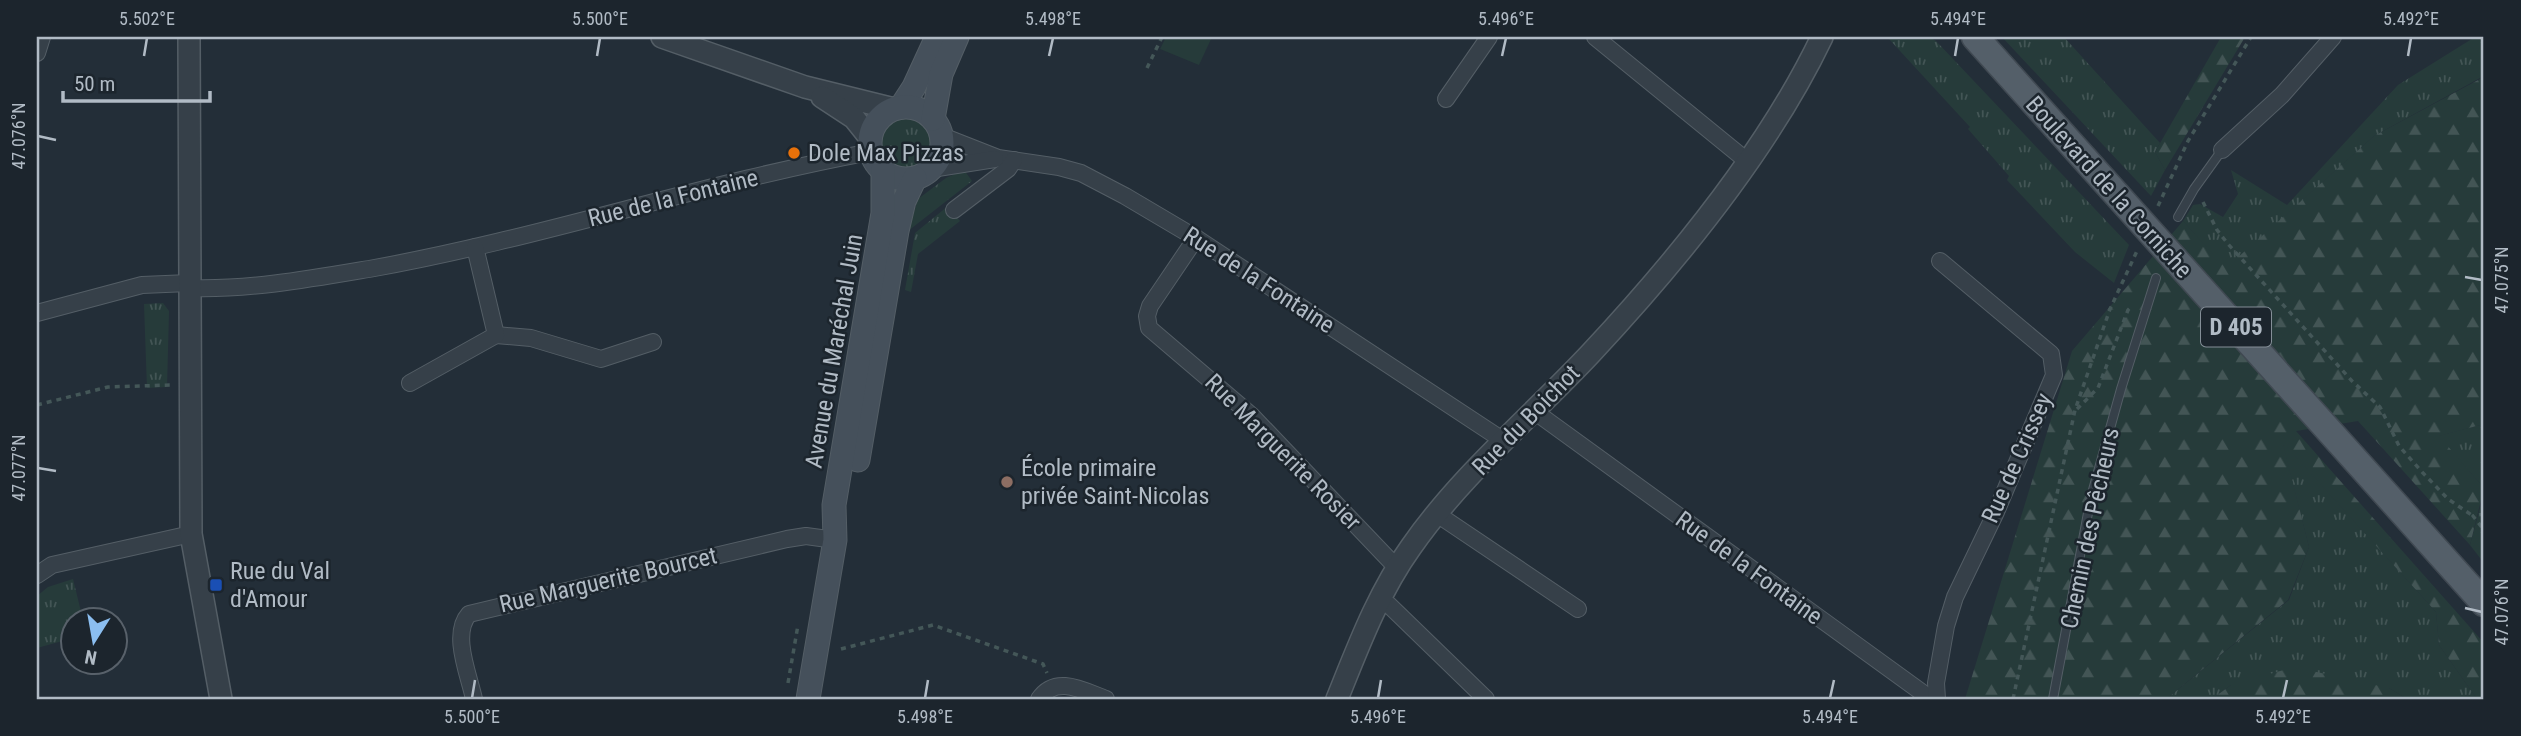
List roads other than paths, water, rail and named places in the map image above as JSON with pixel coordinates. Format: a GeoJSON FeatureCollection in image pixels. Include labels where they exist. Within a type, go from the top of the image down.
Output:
{"type":"FeatureCollection","features":[{"type":"Feature","properties":{"kind":"main road"},"geometry":{"type":"LineString","coordinates":[[937,37],[914,87],[897,108],[876,122],[875,154],[896,177],[923,173],[940,154],[937,128],[942,74],[957,37]]}},
{"type":"Feature","properties":{"kind":"main road","name":"Boulevard de la Corniche"},"geometry":{"type":"LineString","coordinates":[[1976,42],[2144,236],[2484,603]]}},
{"type":"Feature","properties":{"kind":"main road"},"geometry":{"type":"LineString","coordinates":[[897,108],[920,110],[937,128]]}},
{"type":"Feature","properties":{"kind":"main road","name":"Avenue du Maréchal Juin"},"geometry":{"type":"LineString","coordinates":[[808,699],[835,540],[834,505],[883,213],[875,154]]}},
{"type":"Feature","properties":{"kind":"main road","name":"Avenue du Maréchal Juin"},"geometry":{"type":"LineString","coordinates":[[835,540],[849,508],[904,201],[923,173]]}},
{"type":"Feature","properties":{"kind":"street"},"geometry":{"type":"LineString","coordinates":[[37,53],[42,37]]}},
{"type":"Feature","properties":{"kind":"street"},"geometry":{"type":"LineString","coordinates":[[189,37],[191,534],[221,699]]}},
{"type":"Feature","properties":{"kind":"street"},"geometry":{"type":"LineString","coordinates":[[662,37],[805,87],[897,108]]}},
{"type":"Feature","properties":{"kind":"street"},"geometry":{"type":"LineString","coordinates":[[1446,99],[1489,37]]}},
{"type":"Feature","properties":{"kind":"street"},"geometry":{"type":"LineString","coordinates":[[1594,37],[1747,161]]}},
{"type":"Feature","properties":{"kind":"street","name":"Rue du Boichot"},"geometry":{"type":"LineString","coordinates":[[1337,699],[1379,600],[1397,568],[1437,514],[1649,286],[1747,161],[1807,67],[1822,37]]}},
{"type":"Feature","properties":{"kind":"street","name":"Rue du Boichot"},"geometry":{"type":"LineString","coordinates":[[1807,67],[1833,37]]}},
{"type":"Feature","properties":{"kind":"street"},"geometry":{"type":"LineString","coordinates":[[2222,150],[2282,95],[2333,37]]}},
{"type":"Feature","properties":{"kind":"street"},"geometry":{"type":"LineString","coordinates":[[805,87],[854,118],[875,154]]}},
{"type":"Feature","properties":{"kind":"street","name":"Rue de la Fontaine"},"geometry":{"type":"LineString","coordinates":[[937,128],[1006,159],[1081,173],[1196,238],[1504,441]]}},
{"type":"Feature","properties":{"kind":"street","name":"Rue de la Fontaine"},"geometry":{"type":"LineString","coordinates":[[37,313],[142,285],[220,289],[318,277],[475,247],[875,154]]}},
{"type":"Feature","properties":{"kind":"street"},"geometry":{"type":"LineString","coordinates":[[954,210],[1008,169],[1006,159]]}},
{"type":"Feature","properties":{"kind":"street","name":"Rue de la Fontaine"},"geometry":{"type":"LineString","coordinates":[[923,173],[1006,159]]}},
{"type":"Feature","properties":{"kind":"street","name":"Rue Marguerite Rosier"},"geometry":{"type":"LineString","coordinates":[[1196,238],[1150,306],[1147,316],[1149,328],[1251,415],[1397,568]]}},
{"type":"Feature","properties":{"kind":"street"},"geometry":{"type":"LineString","coordinates":[[475,247],[496,335]]}},
{"type":"Feature","properties":{"kind":"street","name":"Rue de Crissey"},"geometry":{"type":"LineString","coordinates":[[1937,699],[1936,682],[1946,626],[1955,597],[1996,512],[2054,375],[2051,354],[1940,261]]}},
{"type":"Feature","properties":{"kind":"street"},"geometry":{"type":"LineString","coordinates":[[410,383],[496,335],[531,338],[601,359],[653,342]]}},
{"type":"Feature","properties":{"kind":"street","name":"Rue de la Fontaine"},"geometry":{"type":"LineString","coordinates":[[1534,411],[1931,699]]}},
{"type":"Feature","properties":{"kind":"street"},"geometry":{"type":"LineString","coordinates":[[1437,514],[1578,609]]}},
{"type":"Feature","properties":{"kind":"street"},"geometry":{"type":"LineString","coordinates":[[37,575],[52,565],[191,534]]}},
{"type":"Feature","properties":{"kind":"street","name":"Rue Marguerite Bourcet"},"geometry":{"type":"LineString","coordinates":[[474,699],[461,638],[463,621],[469,614],[787,538],[806,536],[835,540]]}},
{"type":"Feature","properties":{"kind":"street"},"geometry":{"type":"LineString","coordinates":[[1379,600],[1389,605],[1486,699]]}},
{"type":"Feature","properties":{"kind":"street"},"geometry":{"type":"LineString","coordinates":[[1039,699],[1052,687],[1073,687],[1106,699]]}},
{"type":"Feature","properties":{"kind":"lane"},"geometry":{"type":"LineString","coordinates":[[2178,217],[2222,150]]}},
{"type":"Feature","properties":{"kind":"lane","name":"Chemin des Pêcheurs"},"geometry":{"type":"LineString","coordinates":[[2053,699],[2091,497],[2157,278]]}},
{"type":"Feature","properties":{"kind":"place","name":"Dole Max Pizzas"},"geometry":{"type":"Point","coordinates":[794,153]}},
{"type":"Feature","properties":{"kind":"place","name":"École primaire privée Saint-Nicolas"},"geometry":{"type":"Point","coordinates":[1007,482]}},
{"type":"Feature","properties":{"kind":"place","name":"Rue du Val d'Amour"},"geometry":{"type":"Point","coordinates":[216,585]}}]}
